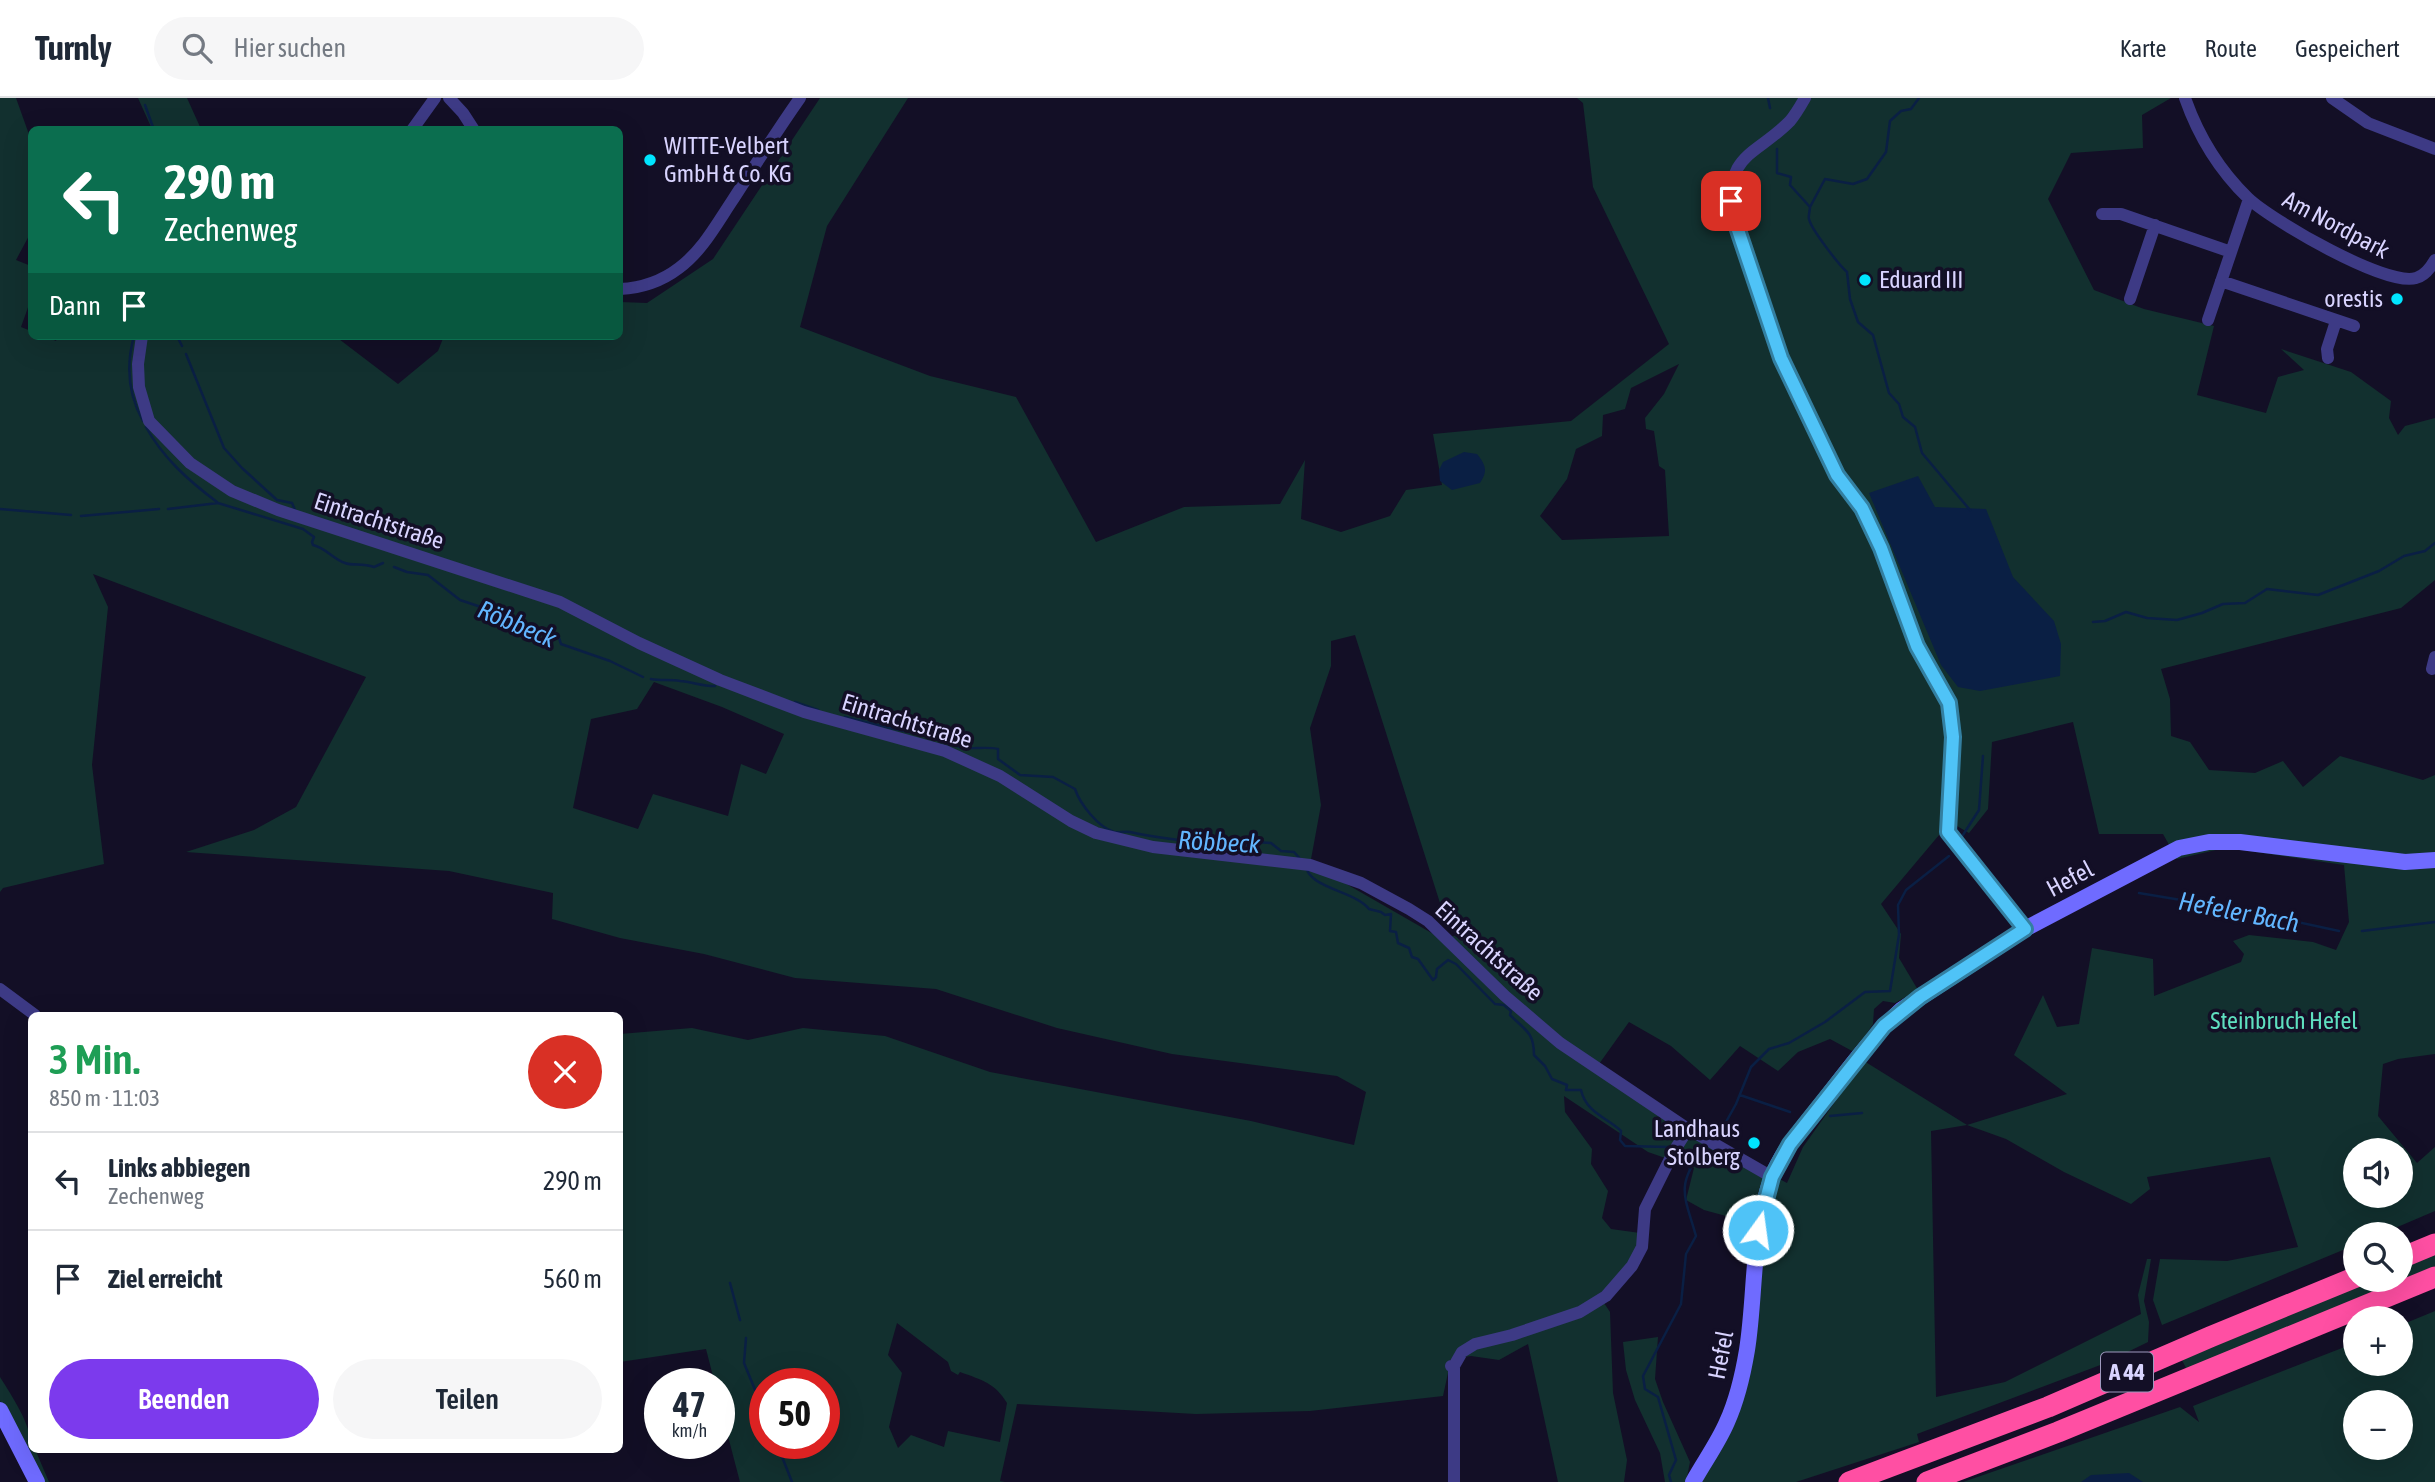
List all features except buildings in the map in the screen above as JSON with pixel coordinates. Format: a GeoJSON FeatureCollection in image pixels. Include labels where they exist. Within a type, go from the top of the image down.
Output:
{"type":"FeatureCollection","features":[{"type":"Feature","properties":{"kind":"highway"},"geometry":{"type":"LineString","coordinates":[[2413,1253],[2435,1244]]}},
{"type":"Feature","properties":{"kind":"highway","name":"A 44"},"geometry":{"type":"LineString","coordinates":[[1927,1482],[2045,1437],[2435,1277]]}},
{"type":"Feature","properties":{"kind":"highway","name":"A 44"},"geometry":{"type":"LineString","coordinates":[[1849,1482],[2048,1407],[2343,1282]]}},
{"type":"Feature","properties":{"kind":"main road","name":"Hefel"},"geometry":{"type":"LineString","coordinates":[[1693,1482],[1726,1424],[1740,1384],[1749,1335],[1758,1230],[1772,1177],[1790,1144],[1884,1026],[1920,997],[2025,929],[2179,848],[2209,842],[2240,842],[2405,862],[2435,860]]}},
{"type":"Feature","properties":{"kind":"main road"},"geometry":{"type":"LineString","coordinates":[[0,1410],[37,1482]]}},
{"type":"Feature","properties":{"kind":"street"},"geometry":{"type":"LineString","coordinates":[[415,126],[435,98]]}},
{"type":"Feature","properties":{"kind":"street"},"geometry":{"type":"LineString","coordinates":[[449,98],[471,126]]}},
{"type":"Feature","properties":{"kind":"street"},"geometry":{"type":"LineString","coordinates":[[623,289],[642,287],[667,276],[696,252],[800,98]]}},
{"type":"Feature","properties":{"kind":"street"},"geometry":{"type":"LineString","coordinates":[[1805,98],[1792,119],[1743,158],[1733,180],[1733,215],[1781,358],[1837,475],[1862,508],[1881,548],[1917,646],[1949,703],[1953,737],[1948,832],[2025,929]]}},
{"type":"Feature","properties":{"kind":"street","name":"Am Nordpark"},"geometry":{"type":"LineString","coordinates":[[2185,98],[2191,115],[2215,159],[2249,199],[2284,226],[2391,277],[2416,278],[2431,267],[2435,260]]}},
{"type":"Feature","properties":{"kind":"street"},"geometry":{"type":"LineString","coordinates":[[2332,98],[2368,123],[2435,149]]}},
{"type":"Feature","properties":{"kind":"street"},"geometry":{"type":"LineString","coordinates":[[2208,320],[2249,199]]}},
{"type":"Feature","properties":{"kind":"street"},"geometry":{"type":"LineString","coordinates":[[2102,214],[2121,214],[2231,252]]}},
{"type":"Feature","properties":{"kind":"street"},"geometry":{"type":"LineString","coordinates":[[2130,299],[2155,225]]}},
{"type":"Feature","properties":{"kind":"street"},"geometry":{"type":"LineString","coordinates":[[2221,281],[2354,326]]}},
{"type":"Feature","properties":{"kind":"street"},"geometry":{"type":"LineString","coordinates":[[2328,358],[2327,349],[2336,321]]}},
{"type":"Feature","properties":{"kind":"street","name":"Eintrachtstraße"},"geometry":{"type":"LineString","coordinates":[[141,340],[138,364],[139,387],[149,421],[190,463],[232,491],[278,510],[560,602],[720,681],[804,712],[961,757],[1000,776],[1063,816],[1096,833],[1153,847],[1310,865],[1361,883],[1427,921],[1505,996],[1560,1043],[1688,1129],[1772,1177]]}},
{"type":"Feature","properties":{"kind":"street"},"geometry":{"type":"LineString","coordinates":[[0,989],[31,1012]]}},
{"type":"Feature","properties":{"kind":"street"},"geometry":{"type":"LineString","coordinates":[[1454,1482],[1452,1366],[1462,1352],[1475,1344],[1512,1335],[1580,1312],[1606,1296],[1632,1266],[1642,1247],[1645,1209],[1688,1129]]}},
{"type":"Feature","properties":{"kind":"green space","name":"Steinbruch Hefel"},"geometry":{"type":"Polygon","coordinates":[[[0,98],[16,98],[28,132],[28,238],[16,260],[28,265],[28,307],[21,327],[28,330],[28,340],[340,340],[398,384],[438,351],[442,340],[623,340],[623,302],[647,303],[713,259],[820,98],[908,98],[827,226],[800,327],[930,376],[1016,397],[1096,542],[1184,507],[1280,504],[1305,460],[1301,519],[1341,532],[1390,516],[1406,490],[1442,485],[1433,434],[1571,421],[1669,344],[1593,187],[1583,103],[1577,98],[2171,98],[2142,115],[2143,148],[2071,153],[2048,199],[2094,290],[2144,309],[2214,326],[2197,395],[2266,413],[2278,377],[2304,370],[2281,349],[2351,372],[2391,401],[2389,418],[2398,435],[2405,426],[2435,418],[2435,580],[2401,608],[2161,669],[2170,699],[2171,736],[2190,742],[2209,770],[2255,773],[2283,761],[2303,787],[2340,756],[2423,780],[2435,775],[2435,1054],[2383,1064],[2378,1116],[2396,1138],[2343,1138],[2343,1208],[2413,1208],[2413,1158],[2417,1163],[2435,1147],[2435,1211],[2409,1222],[2343,1222],[2343,1250],[2162,1325],[2153,1300],[2160,1259],[2227,1261],[2298,1247],[2270,1157],[2147,1177],[2150,1189],[2131,1204],[2064,1172],[2006,1139],[1967,1125],[1931,1131],[1936,1397],[2005,1382],[2141,1314],[2138,1295],[2147,1259],[2151,1259],[2144,1301],[2149,1322],[2148,1342],[2103,1364],[1917,1434],[1919,1442],[1796,1482],[1693,1482],[1732,1411],[1759,1225],[1704,1210],[1686,1200],[1694,1168],[1648,1152],[1564,1096],[1565,1112],[1592,1149],[1591,1164],[1608,1191],[1602,1218],[1611,1229],[1640,1233],[1633,1259],[1600,1297],[1610,1312],[1613,1393],[1627,1460],[1624,1482],[1558,1482],[1528,1344],[1499,1360],[1471,1356],[1451,1359],[1443,1396],[1310,1411],[1196,1414],[1017,1404],[1000,1481],[1005,1482],[740,1482],[734,1459],[735,1368],[711,1368],[706,1349],[623,1362],[623,1034],[692,1028],[748,1040],[803,1028],[885,1036],[990,1072],[1251,1121],[1354,1145],[1366,1092],[1337,1076],[1172,1054],[1057,1028],[936,989],[795,978],[704,954],[620,938],[552,919],[553,893],[449,871],[186,852],[254,830],[296,807],[366,677],[93,574],[108,607],[92,765],[104,864],[3,888],[0,892],[0,98]],[[1679,364],[1631,388],[1625,409],[1603,415],[1602,436],[1576,449],[1567,479],[1540,516],[1562,540],[1669,536],[1665,470],[1659,466],[1654,431],[1646,429],[1645,418],[1664,394],[1679,364]],[[1355,635],[1331,641],[1331,666],[1310,728],[1321,805],[1309,870],[1329,874],[1442,939],[1461,934],[1440,903],[1355,635]],[[654,682],[637,709],[591,719],[573,808],[638,829],[653,794],[728,816],[741,764],[766,774],[784,734],[654,682]],[[2073,722],[1992,742],[1988,809],[1969,833],[1950,822],[1881,904],[1901,934],[1899,958],[1918,990],[1895,1003],[1883,1001],[1874,1009],[1873,1024],[1854,1052],[1830,1039],[1798,1052],[1778,1071],[1740,1046],[1710,1080],[1671,1046],[1629,1022],[1594,1071],[1716,1146],[1787,1183],[1803,1147],[1864,1061],[1967,1125],[2067,1094],[2014,1055],[2043,995],[2057,1027],[2079,1024],[2092,948],[2153,959],[2154,996],[2241,962],[2244,954],[2233,941],[2249,935],[2313,942],[2336,950],[2349,922],[2344,865],[2242,850],[2216,850],[2177,859],[2163,834],[2099,834],[2073,722]],[[897,1323],[888,1355],[902,1373],[889,1427],[898,1448],[911,1435],[944,1447],[948,1431],[1000,1442],[1007,1403],[1002,1396],[981,1380],[951,1371],[948,1362],[897,1323]]]}},
{"type":"Feature","properties":{"kind":"green space"},"geometry":{"type":"Polygon","coordinates":[[[138,98],[187,98],[200,126],[151,126],[138,98]]]}},
{"type":"Feature","properties":{"kind":"green space"},"geometry":{"type":"Polygon","coordinates":[[[2435,1254],[2435,1266],[2413,1275],[2413,1263],[2435,1254]]]}},
{"type":"Feature","properties":{"kind":"green space"},"geometry":{"type":"Polygon","coordinates":[[[2343,1292],[2373,1292],[2187,1370],[2182,1360],[2343,1292]]]}},
{"type":"Feature","properties":{"kind":"green space"},"geometry":{"type":"Polygon","coordinates":[[[2435,1311],[2435,1482],[1963,1482],[2180,1407],[2199,1422],[2193,1406],[2343,1348],[2343,1376],[2413,1376],[2413,1320],[2435,1311]]]}},
{"type":"Feature","properties":{"kind":"green space"},"geometry":{"type":"Polygon","coordinates":[[[1658,1337],[1655,1379],[1690,1462],[1686,1482],[1665,1482],[1660,1453],[1635,1400],[1626,1370],[1623,1342],[1658,1337]]]}},
{"type":"Feature","properties":{"kind":"green space"},"geometry":{"type":"Polygon","coordinates":[[[0,1377],[25,1421],[28,1430],[28,1453],[37,1453],[49,1482],[42,1482],[0,1401],[0,1377]]]}},
{"type":"Feature","properties":{"kind":"water"},"geometry":{"type":"Polygon","coordinates":[[[1464,452],[1477,454],[1484,465],[1484,475],[1480,483],[1452,490],[1440,481],[1439,470],[1443,462],[1464,452]]]}},
{"type":"Feature","properties":{"kind":"water"},"geometry":{"type":"Polygon","coordinates":[[[1918,476],[1935,507],[1986,509],[2013,577],[2054,621],[2061,644],[2060,676],[1980,691],[1958,687],[1941,665],[1869,493],[1918,476]]]}},
{"type":"Feature","properties":{"kind":"water"},"geometry":{"type":"Polygon","coordinates":[[[2129,1473],[2143,1482],[2081,1482],[2091,1475],[2129,1473]]]}},
{"type":"Feature","properties":{"kind":"waterway"},"geometry":{"type":"LineString","coordinates":[[1768,98],[1770,108]]}},
{"type":"Feature","properties":{"kind":"waterway"},"geometry":{"type":"LineString","coordinates":[[1810,207],[1825,179],[1853,184],[1867,179],[1886,152],[1890,121],[1901,111],[1911,109],[1919,98]]}},
{"type":"Feature","properties":{"kind":"waterway"},"geometry":{"type":"LineString","coordinates":[[145,105],[153,126]]}},
{"type":"Feature","properties":{"kind":"waterway"},"geometry":{"type":"LineString","coordinates":[[1777,149],[1777,173],[1791,177],[1790,185],[1810,207],[1809,218],[1815,231],[1847,272],[1850,299],[1858,322],[1873,335],[1889,393],[1899,404],[1903,417],[1915,427],[1922,453],[1970,510]]}},
{"type":"Feature","properties":{"kind":"waterway"},"geometry":{"type":"LineString","coordinates":[[133,340],[130,358],[131,390],[143,421]]}},
{"type":"Feature","properties":{"kind":"waterway"},"geometry":{"type":"LineString","coordinates":[[179,340],[182,346]]}},
{"type":"Feature","properties":{"kind":"waterway"},"geometry":{"type":"LineString","coordinates":[[186,354],[224,448],[277,500],[292,503],[295,510]]}},
{"type":"Feature","properties":{"kind":"waterway"},"geometry":{"type":"LineString","coordinates":[[146,427],[160,449],[177,468],[217,502]]}},
{"type":"Feature","properties":{"kind":"waterway","name":"Röbbeck"},"geometry":{"type":"LineString","coordinates":[[168,509],[218,503],[303,529],[314,537],[313,545],[345,563],[374,567],[383,563]]}},
{"type":"Feature","properties":{"kind":"waterway","name":"Röbbeck"},"geometry":{"type":"LineString","coordinates":[[0,509],[71,515]]}},
{"type":"Feature","properties":{"kind":"waterway","name":"Röbbeck"},"geometry":{"type":"LineString","coordinates":[[81,516],[159,509]]}},
{"type":"Feature","properties":{"kind":"waterway"},"geometry":{"type":"LineString","coordinates":[[2093,622],[2105,621],[2126,612],[2147,618],[2177,620],[2223,604],[2245,603],[2267,589],[2318,595],[2379,571],[2404,556],[2425,551],[2435,543]]}},
{"type":"Feature","properties":{"kind":"waterway","name":"Röbbeck"},"geometry":{"type":"LineString","coordinates":[[394,567],[428,575],[460,600],[499,613],[530,631],[559,638],[561,644],[610,661],[643,677]]}},
{"type":"Feature","properties":{"kind":"waterway","name":"Röbbeck"},"geometry":{"type":"LineString","coordinates":[[651,679],[715,686]]}},
{"type":"Feature","properties":{"kind":"waterway","name":"Röbbeck"},"geometry":{"type":"LineString","coordinates":[[795,702],[818,710]]}},
{"type":"Feature","properties":{"kind":"waterway","name":"Röbbeck"},"geometry":{"type":"LineString","coordinates":[[845,717],[934,738],[960,747],[998,749],[998,759],[1020,775],[1053,777],[1075,789],[1090,814],[1114,832],[1215,845],[1271,843],[1281,851],[1294,852],[1302,861]]}},
{"type":"Feature","properties":{"kind":"waterway"},"geometry":{"type":"LineString","coordinates":[[1961,838],[1979,810],[1983,756]]}},
{"type":"Feature","properties":{"kind":"waterway"},"geometry":{"type":"LineString","coordinates":[[1721,1131],[1736,1104],[1751,1067],[1769,1049],[1789,1043],[1825,1022],[1865,992],[1890,991],[1899,935],[1898,905],[1906,890],[1949,856]]}},
{"type":"Feature","properties":{"kind":"waterway","name":"Röbbeck"},"geometry":{"type":"LineString","coordinates":[[1307,870],[1318,882],[1355,898],[1369,909],[1385,915],[1391,914],[1390,931],[1396,932],[1398,943],[1409,948],[1412,957],[1418,959],[1433,980],[1437,969],[1448,960],[1456,964],[1495,1004],[1504,1005],[1511,1011],[1510,1015],[1530,1036],[1534,1055],[1545,1066],[1552,1079],[1567,1085],[1566,1090],[1581,1090],[1592,1110],[1621,1131],[1620,1140],[1625,1146],[1669,1147]]}},
{"type":"Feature","properties":{"kind":"waterway","name":"Hefeler Bach"},"geometry":{"type":"LineString","coordinates":[[2139,893],[2247,911],[2339,931]]}},
{"type":"Feature","properties":{"kind":"waterway","name":"Hefeler Bach"},"geometry":{"type":"LineString","coordinates":[[2362,931],[2435,922]]}},
{"type":"Feature","properties":{"kind":"waterway"},"geometry":{"type":"LineString","coordinates":[[1740,1095],[1790,1112]]}},
{"type":"Feature","properties":{"kind":"waterway"},"geometry":{"type":"LineString","coordinates":[[1830,1116],[1862,1113]]}},
{"type":"Feature","properties":{"kind":"waterway"},"geometry":{"type":"LineString","coordinates":[[1671,1482],[1669,1475],[1676,1460],[1658,1397],[1645,1389],[1643,1376],[1681,1304],[1686,1254],[1696,1236],[1686,1201],[1685,1183],[1702,1151]]}},
{"type":"Feature","properties":{"kind":"waterway","name":"Röbbeck"},"geometry":{"type":"LineString","coordinates":[[1680,1153],[1689,1168]]}},
{"type":"Feature","properties":{"kind":"waterway"},"geometry":{"type":"LineString","coordinates":[[730,1283],[740,1320]]}},
{"type":"Feature","properties":{"kind":"waterway"},"geometry":{"type":"LineString","coordinates":[[746,1338],[744,1363],[749,1375]]}},
{"type":"Feature","properties":{"kind":"waterway"},"geometry":{"type":"LineString","coordinates":[[783,1459],[792,1482]]}},
{"type":"Feature","properties":{"kind":"place","name":"WITTE-Velbert GmbH & Co. KG"},"geometry":{"type":"Point","coordinates":[650,160]}},
{"type":"Feature","properties":{"kind":"place","name":"Eduard III"},"geometry":{"type":"Point","coordinates":[1865,280]}},
{"type":"Feature","properties":{"kind":"place","name":"orestis"},"geometry":{"type":"Point","coordinates":[2397,299]}},
{"type":"Feature","properties":{"kind":"place","name":"Landhaus Stolberg"},"geometry":{"type":"Point","coordinates":[1754,1143]}},
{"type":"Feature","properties":{"kind":"route"},"geometry":{"type":"LineString","coordinates":[[1731,201],[1733,215],[1781,358],[1837,475],[1862,508],[1881,548],[1917,646],[1949,703],[1953,737],[1948,832],[2025,929],[1901,1010],[1884,1026],[1780,1160],[1772,1177],[1758,1230]]}}]}
